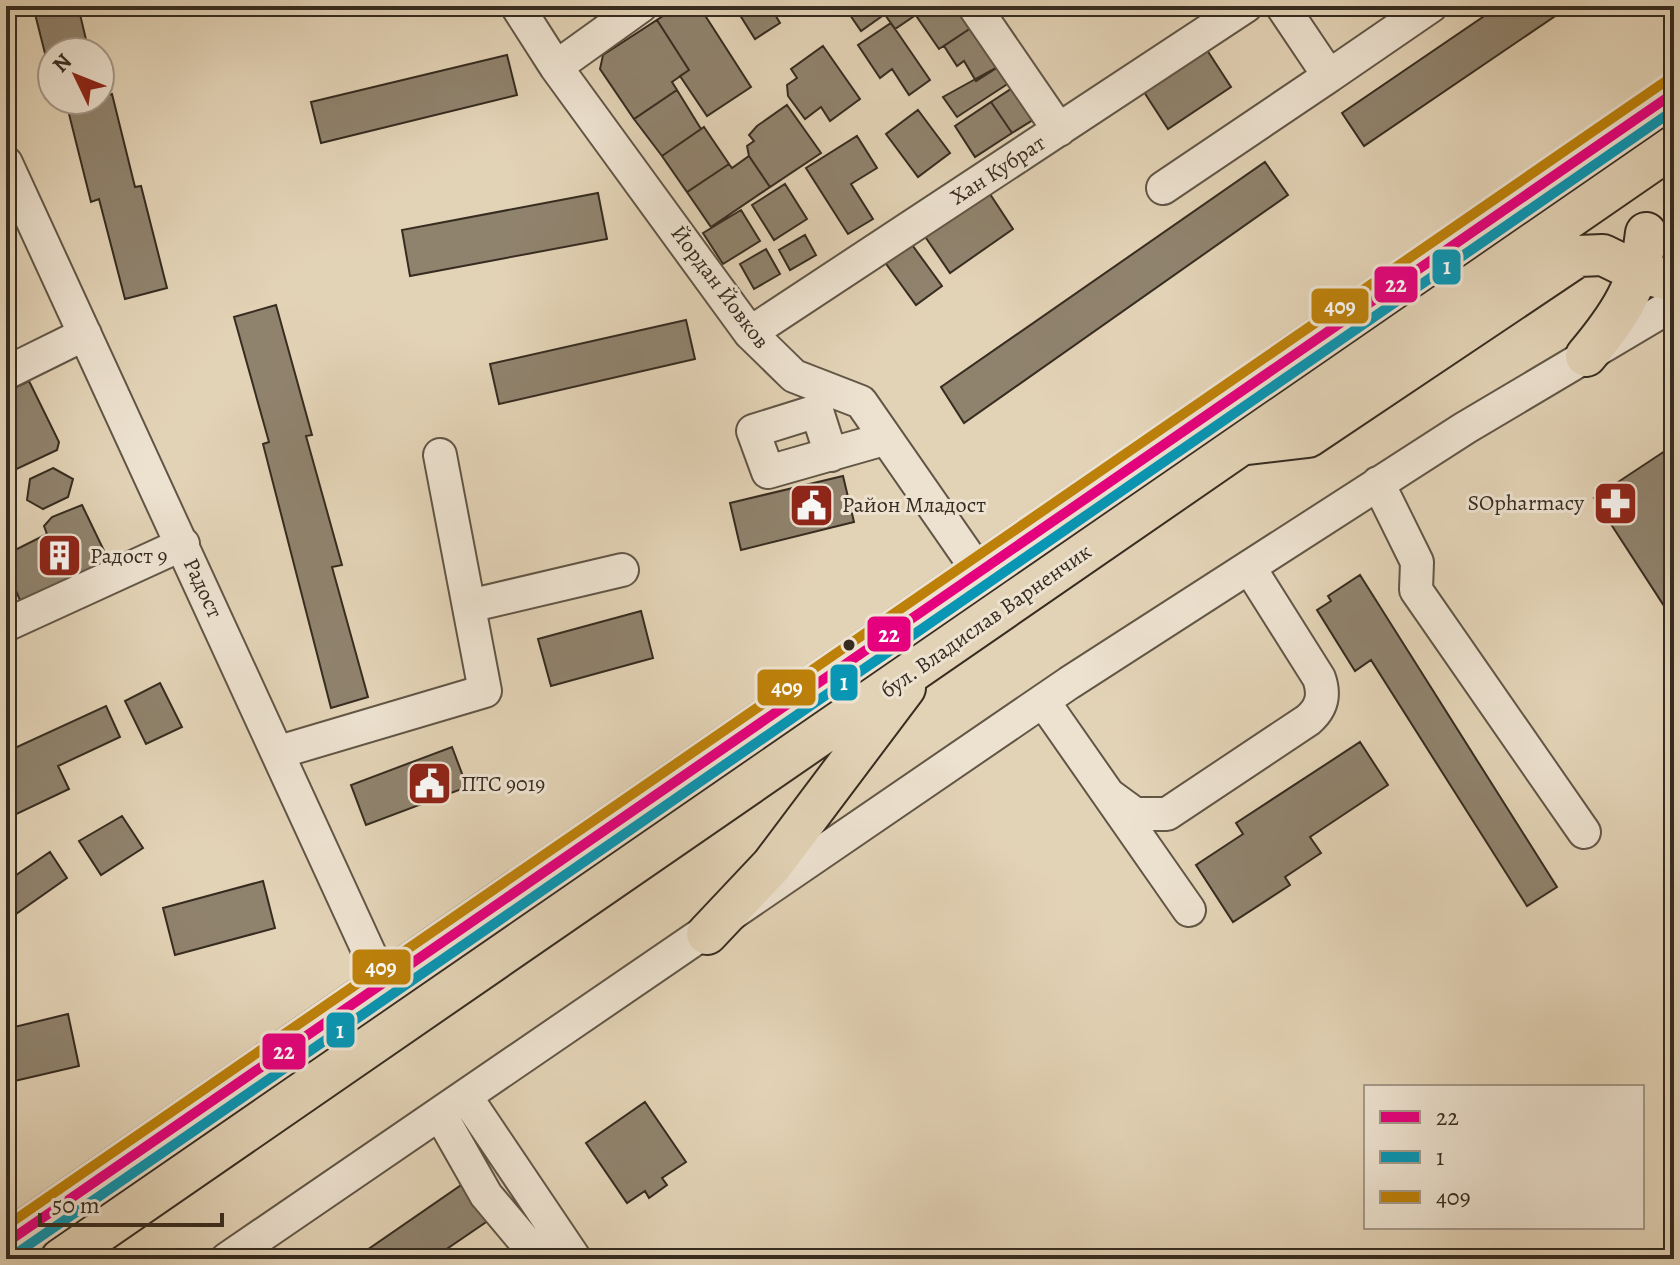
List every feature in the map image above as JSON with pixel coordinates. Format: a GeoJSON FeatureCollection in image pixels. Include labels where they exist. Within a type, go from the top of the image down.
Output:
{"type":"FeatureCollection","features":[{"type":"Feature","properties":{"kind":"main road","name":"бул. Владислав Варненчик"},"geometry":{"type":"LineString","coordinates":[[6,1243],[1674,93]]}},
{"type":"Feature","properties":{"kind":"main road","name":"бул. Владислав Варненчик"},"geometry":{"type":"LineString","coordinates":[[61,1259],[1666,152]]}},
{"type":"Feature","properties":{"kind":"main road"},"geometry":{"type":"LineString","coordinates":[[1666,152],[1646,233],[1668,288]]}},
{"type":"Feature","properties":{"kind":"main road"},"geometry":{"type":"LineString","coordinates":[[1240,446],[1308,437],[1578,256],[1603,255],[1668,288]]}},
{"type":"Feature","properties":{"kind":"main road"},"geometry":{"type":"LineString","coordinates":[[1586,356],[1610,328],[1668,288]]}},
{"type":"Feature","properties":{"kind":"main road"},"geometry":{"type":"LineString","coordinates":[[707,934],[772,865],[920,667]]}},
{"type":"Feature","properties":{"kind":"street","name":"Йордан Йовков"},"geometry":{"type":"LineString","coordinates":[[517,6],[556,67],[750,333],[794,376],[861,402],[979,572]]}},
{"type":"Feature","properties":{"kind":"street"},"geometry":{"type":"LineString","coordinates":[[556,67],[641,6]]}},
{"type":"Feature","properties":{"kind":"street"},"geometry":{"type":"LineString","coordinates":[[974,6],[1059,130]]}},
{"type":"Feature","properties":{"kind":"street","name":"Хан Кубрат"},"geometry":{"type":"LineString","coordinates":[[750,333],[1246,6]]}},
{"type":"Feature","properties":{"kind":"street"},"geometry":{"type":"LineString","coordinates":[[1282,6],[1329,76]]}},
{"type":"Feature","properties":{"kind":"street"},"geometry":{"type":"LineString","coordinates":[[1163,188],[1431,6]]}},
{"type":"Feature","properties":{"kind":"street","name":"Радост"},"geometry":{"type":"LineString","coordinates":[[6,163],[13,197],[85,334],[383,983]]}},
{"type":"Feature","properties":{"kind":"street"},"geometry":{"type":"LineString","coordinates":[[6,373],[85,334]]}},
{"type":"Feature","properties":{"kind":"street"},"geometry":{"type":"LineString","coordinates":[[227,1259],[707,934],[1043,701],[1378,483],[1586,356]]}},
{"type":"Feature","properties":{"kind":"street"},"geometry":{"type":"LineString","coordinates":[[831,455],[884,439]]}},
{"type":"Feature","properties":{"kind":"street"},"geometry":{"type":"LineString","coordinates":[[279,752],[485,691],[440,455]]}},
{"type":"Feature","properties":{"kind":"street"},"geometry":{"type":"LineString","coordinates":[[1378,483],[1417,562],[1416,590],[1584,832]]}},
{"type":"Feature","properties":{"kind":"street"},"geometry":{"type":"LineString","coordinates":[[6,625],[183,544]]}},
{"type":"Feature","properties":{"kind":"street"},"geometry":{"type":"LineString","coordinates":[[1109,795],[1135,814],[1167,814],[1308,720],[1320,706],[1322,687],[1319,678],[1249,567]]}},
{"type":"Feature","properties":{"kind":"street"},"geometry":{"type":"LineString","coordinates":[[469,606],[622,570]]}},
{"type":"Feature","properties":{"kind":"street"},"geometry":{"type":"LineString","coordinates":[[1043,701],[1189,910]]}},
{"type":"Feature","properties":{"kind":"street"},"geometry":{"type":"LineString","coordinates":[[453,1106],[486,1195],[539,1258]]}},
{"type":"Feature","properties":{"kind":"street"},"geometry":{"type":"LineString","coordinates":[[453,1106],[575,1259]]}},
{"type":"Feature","properties":{"kind":"building"},"geometry":{"type":"Polygon","coordinates":[[[33,6],[78,6],[85,36],[41,36],[33,6]]]}},
{"type":"Feature","properties":{"kind":"building"},"geometry":{"type":"Polygon","coordinates":[[[588,6],[626,6],[599,23],[588,6]]]}},
{"type":"Feature","properties":{"kind":"building"},"geometry":{"type":"Polygon","coordinates":[[[678,6],[699,6],[751,87],[707,116],[680,76],[689,70],[657,20],[678,6]]]}},
{"type":"Feature","properties":{"kind":"building"},"geometry":{"type":"Polygon","coordinates":[[[747,6],[770,6],[780,23],[755,39],[738,12],[747,6]]]}},
{"type":"Feature","properties":{"kind":"building"},"geometry":{"type":"Polygon","coordinates":[[[863,6],[879,6],[885,14],[861,31],[850,15],[863,6]]]}},
{"type":"Feature","properties":{"kind":"building"},"geometry":{"type":"Polygon","coordinates":[[[879,6],[929,6],[895,29],[879,6]]]}},
{"type":"Feature","properties":{"kind":"building"},"geometry":{"type":"Polygon","coordinates":[[[934,6],[969,6],[980,22],[939,49],[917,17],[934,6]]]}},
{"type":"Feature","properties":{"kind":"building"},"geometry":{"type":"Polygon","coordinates":[[[1499,6],[1570,6],[1364,146],[1342,113],[1499,6]]]}},
{"type":"Feature","properties":{"kind":"building"},"geometry":{"type":"Polygon","coordinates":[[[657,20],[689,70],[672,82],[677,90],[634,119],[600,69],[603,55],[657,20]]]}},
{"type":"Feature","properties":{"kind":"building"},"geometry":{"type":"Polygon","coordinates":[[[980,22],[1006,62],[976,81],[964,61],[957,66],[944,46],[980,22]]]}},
{"type":"Feature","properties":{"kind":"building"},"geometry":{"type":"Polygon","coordinates":[[[891,23],[930,80],[909,95],[892,69],[880,78],[858,45],[891,23]]]}},
{"type":"Feature","properties":{"kind":"building"},"geometry":{"type":"Polygon","coordinates":[[[823,46],[860,99],[830,121],[821,107],[805,119],[788,96],[787,85],[797,78],[791,69],[823,46]]]}},
{"type":"Feature","properties":{"kind":"building"},"geometry":{"type":"Polygon","coordinates":[[[1207,50],[1231,87],[1168,129],[1144,92],[1207,50]]]}},
{"type":"Feature","properties":{"kind":"building"},"geometry":{"type":"Polygon","coordinates":[[[507,55],[517,95],[321,143],[311,102],[507,55]]]}},
{"type":"Feature","properties":{"kind":"building"},"geometry":{"type":"Polygon","coordinates":[[[999,66],[1009,83],[957,117],[943,97],[999,66]]]}},
{"type":"Feature","properties":{"kind":"building"},"geometry":{"type":"Polygon","coordinates":[[[1020,83],[1036,118],[1012,133],[991,102],[1020,83]]]}},
{"type":"Feature","properties":{"kind":"building"},"geometry":{"type":"Polygon","coordinates":[[[677,90],[701,129],[662,156],[634,119],[677,90]]]}},
{"type":"Feature","properties":{"kind":"building"},"geometry":{"type":"Polygon","coordinates":[[[991,102],[1012,133],[975,157],[955,126],[991,102]]]}},
{"type":"Feature","properties":{"kind":"building"},"geometry":{"type":"Polygon","coordinates":[[[787,105],[821,153],[770,187],[749,156],[747,146],[754,141],[749,135],[787,105]]]}},
{"type":"Feature","properties":{"kind":"building"},"geometry":{"type":"Polygon","coordinates":[[[116,110],[135,187],[141,186],[167,288],[125,299],[99,199],[91,202],[70,116],[116,116],[116,110]]]}},
{"type":"Feature","properties":{"kind":"building"},"geometry":{"type":"Polygon","coordinates":[[[918,110],[950,153],[918,177],[886,134],[918,110]]]}},
{"type":"Feature","properties":{"kind":"building"},"geometry":{"type":"Polygon","coordinates":[[[704,127],[729,164],[687,192],[662,156],[704,127]]]}},
{"type":"Feature","properties":{"kind":"building"},"geometry":{"type":"Polygon","coordinates":[[[857,136],[877,168],[851,184],[873,219],[848,234],[806,168],[857,136]]]}},
{"type":"Feature","properties":{"kind":"building"},"geometry":{"type":"Polygon","coordinates":[[[749,156],[770,187],[711,227],[687,192],[729,164],[732,168],[749,156]]]}},
{"type":"Feature","properties":{"kind":"building"},"geometry":{"type":"Polygon","coordinates":[[[1265,162],[1288,195],[964,423],[941,387],[1265,162]]]}},
{"type":"Feature","properties":{"kind":"building"},"geometry":{"type":"Polygon","coordinates":[[[785,184],[807,219],[774,240],[752,205],[785,184]]]}},
{"type":"Feature","properties":{"kind":"building"},"geometry":{"type":"Polygon","coordinates":[[[988,191],[1013,229],[950,273],[924,235],[988,191]]]}},
{"type":"Feature","properties":{"kind":"building"},"geometry":{"type":"Polygon","coordinates":[[[598,193],[607,239],[410,276],[402,230],[598,193]]]}},
{"type":"Feature","properties":{"kind":"building"},"geometry":{"type":"Polygon","coordinates":[[[741,210],[760,241],[723,264],[703,233],[741,210]]]}},
{"type":"Feature","properties":{"kind":"building"},"geometry":{"type":"Polygon","coordinates":[[[805,235],[816,255],[790,270],[779,250],[805,235]]]}},
{"type":"Feature","properties":{"kind":"building"},"geometry":{"type":"Polygon","coordinates":[[[910,242],[942,286],[916,305],[884,261],[910,242]]]}},
{"type":"Feature","properties":{"kind":"building"},"geometry":{"type":"Polygon","coordinates":[[[766,249],[780,274],[754,289],[740,264],[766,249]]]}},
{"type":"Feature","properties":{"kind":"building"},"geometry":{"type":"Polygon","coordinates":[[[276,305],[312,435],[306,436],[342,565],[332,567],[368,697],[331,708],[263,444],[269,442],[234,317],[276,305]]]}},
{"type":"Feature","properties":{"kind":"building"},"geometry":{"type":"Polygon","coordinates":[[[686,320],[695,359],[499,404],[490,364],[686,320]]]}},
{"type":"Feature","properties":{"kind":"building"},"geometry":{"type":"Polygon","coordinates":[[[29,381],[59,442],[57,450],[6,474],[6,392],[29,381]]]}},
{"type":"Feature","properties":{"kind":"building"},"geometry":{"type":"Polygon","coordinates":[[[1674,445],[1674,608],[1668,612],[1594,498],[1674,445]]]}},
{"type":"Feature","properties":{"kind":"building"},"geometry":{"type":"Polygon","coordinates":[[[53,468],[73,479],[68,497],[43,509],[27,500],[30,479],[53,468]]]}},
{"type":"Feature","properties":{"kind":"building"},"geometry":{"type":"Polygon","coordinates":[[[843,476],[854,522],[741,550],[730,503],[843,476]]]}},
{"type":"Feature","properties":{"kind":"building","name":"Радост 9"},"geometry":{"type":"Polygon","coordinates":[[[82,505],[109,561],[21,603],[6,566],[13,551],[47,534],[44,526],[52,517],[82,505]]]}},
{"type":"Feature","properties":{"kind":"building"},"geometry":{"type":"Polygon","coordinates":[[[1360,575],[1557,887],[1527,906],[1371,660],[1355,671],[1317,610],[1331,601],[1328,596],[1360,575]]]}},
{"type":"Feature","properties":{"kind":"building"},"geometry":{"type":"Polygon","coordinates":[[[641,611],[653,658],[551,686],[538,639],[641,611]]]}},
{"type":"Feature","properties":{"kind":"building"},"geometry":{"type":"Polygon","coordinates":[[[160,683],[182,727],[146,744],[125,701],[160,683]]]}},
{"type":"Feature","properties":{"kind":"building"},"geometry":{"type":"Polygon","coordinates":[[[106,706],[120,737],[58,766],[69,789],[6,819],[6,773],[13,770],[6,752],[106,706]]]}},
{"type":"Feature","properties":{"kind":"building"},"geometry":{"type":"Polygon","coordinates":[[[1360,742],[1388,785],[1310,837],[1321,853],[1285,877],[1290,885],[1233,922],[1196,865],[1243,834],[1236,823],[1360,742]]]}},
{"type":"Feature","properties":{"kind":"building"},"geometry":{"type":"Polygon","coordinates":[[[452,747],[467,787],[366,825],[351,785],[452,747]]]}},
{"type":"Feature","properties":{"kind":"building"},"geometry":{"type":"Polygon","coordinates":[[[122,816],[143,848],[101,875],[79,841],[122,816]]]}},
{"type":"Feature","properties":{"kind":"building"},"geometry":{"type":"Polygon","coordinates":[[[50,852],[67,878],[6,921],[6,882],[50,852]]]}},
{"type":"Feature","properties":{"kind":"building"},"geometry":{"type":"Polygon","coordinates":[[[263,881],[275,928],[175,955],[163,908],[263,881]]]}},
{"type":"Feature","properties":{"kind":"building"},"geometry":{"type":"Polygon","coordinates":[[[68,1014],[79,1066],[6,1083],[6,1029],[68,1014]]]}},
{"type":"Feature","properties":{"kind":"building"},"geometry":{"type":"Polygon","coordinates":[[[645,1102],[686,1162],[662,1178],[667,1185],[649,1198],[645,1191],[627,1203],[586,1143],[645,1102]]]}},
{"type":"Feature","properties":{"kind":"building"},"geometry":{"type":"Polygon","coordinates":[[[470,1179],[495,1216],[432,1259],[354,1259],[470,1179]]]}},
{"type":"Feature","properties":{"kind":"transit line","name":"409"},"geometry":{"type":"LineString","coordinates":[[6,1226],[1666,81]]}},
{"type":"Feature","properties":{"kind":"transit line","name":"22"},"geometry":{"type":"LineString","coordinates":[[6,1243],[1674,93]]}},
{"type":"Feature","properties":{"kind":"transit line","name":"1"},"geometry":{"type":"LineString","coordinates":[[14,1255],[1674,110]]}},
{"type":"Feature","properties":{"kind":"place","name":"SOpharmacy"},"geometry":{"type":"Point","coordinates":[1615,503]}},
{"type":"Feature","properties":{"kind":"place","name":"Район Младост"},"geometry":{"type":"Point","coordinates":[811,505]}},
{"type":"Feature","properties":{"kind":"place","name":"Радост 9"},"geometry":{"type":"Point","coordinates":[59,556]}},
{"type":"Feature","properties":{"kind":"place","name":"ПТС 9019"},"geometry":{"type":"Point","coordinates":[430,784]}}]}
